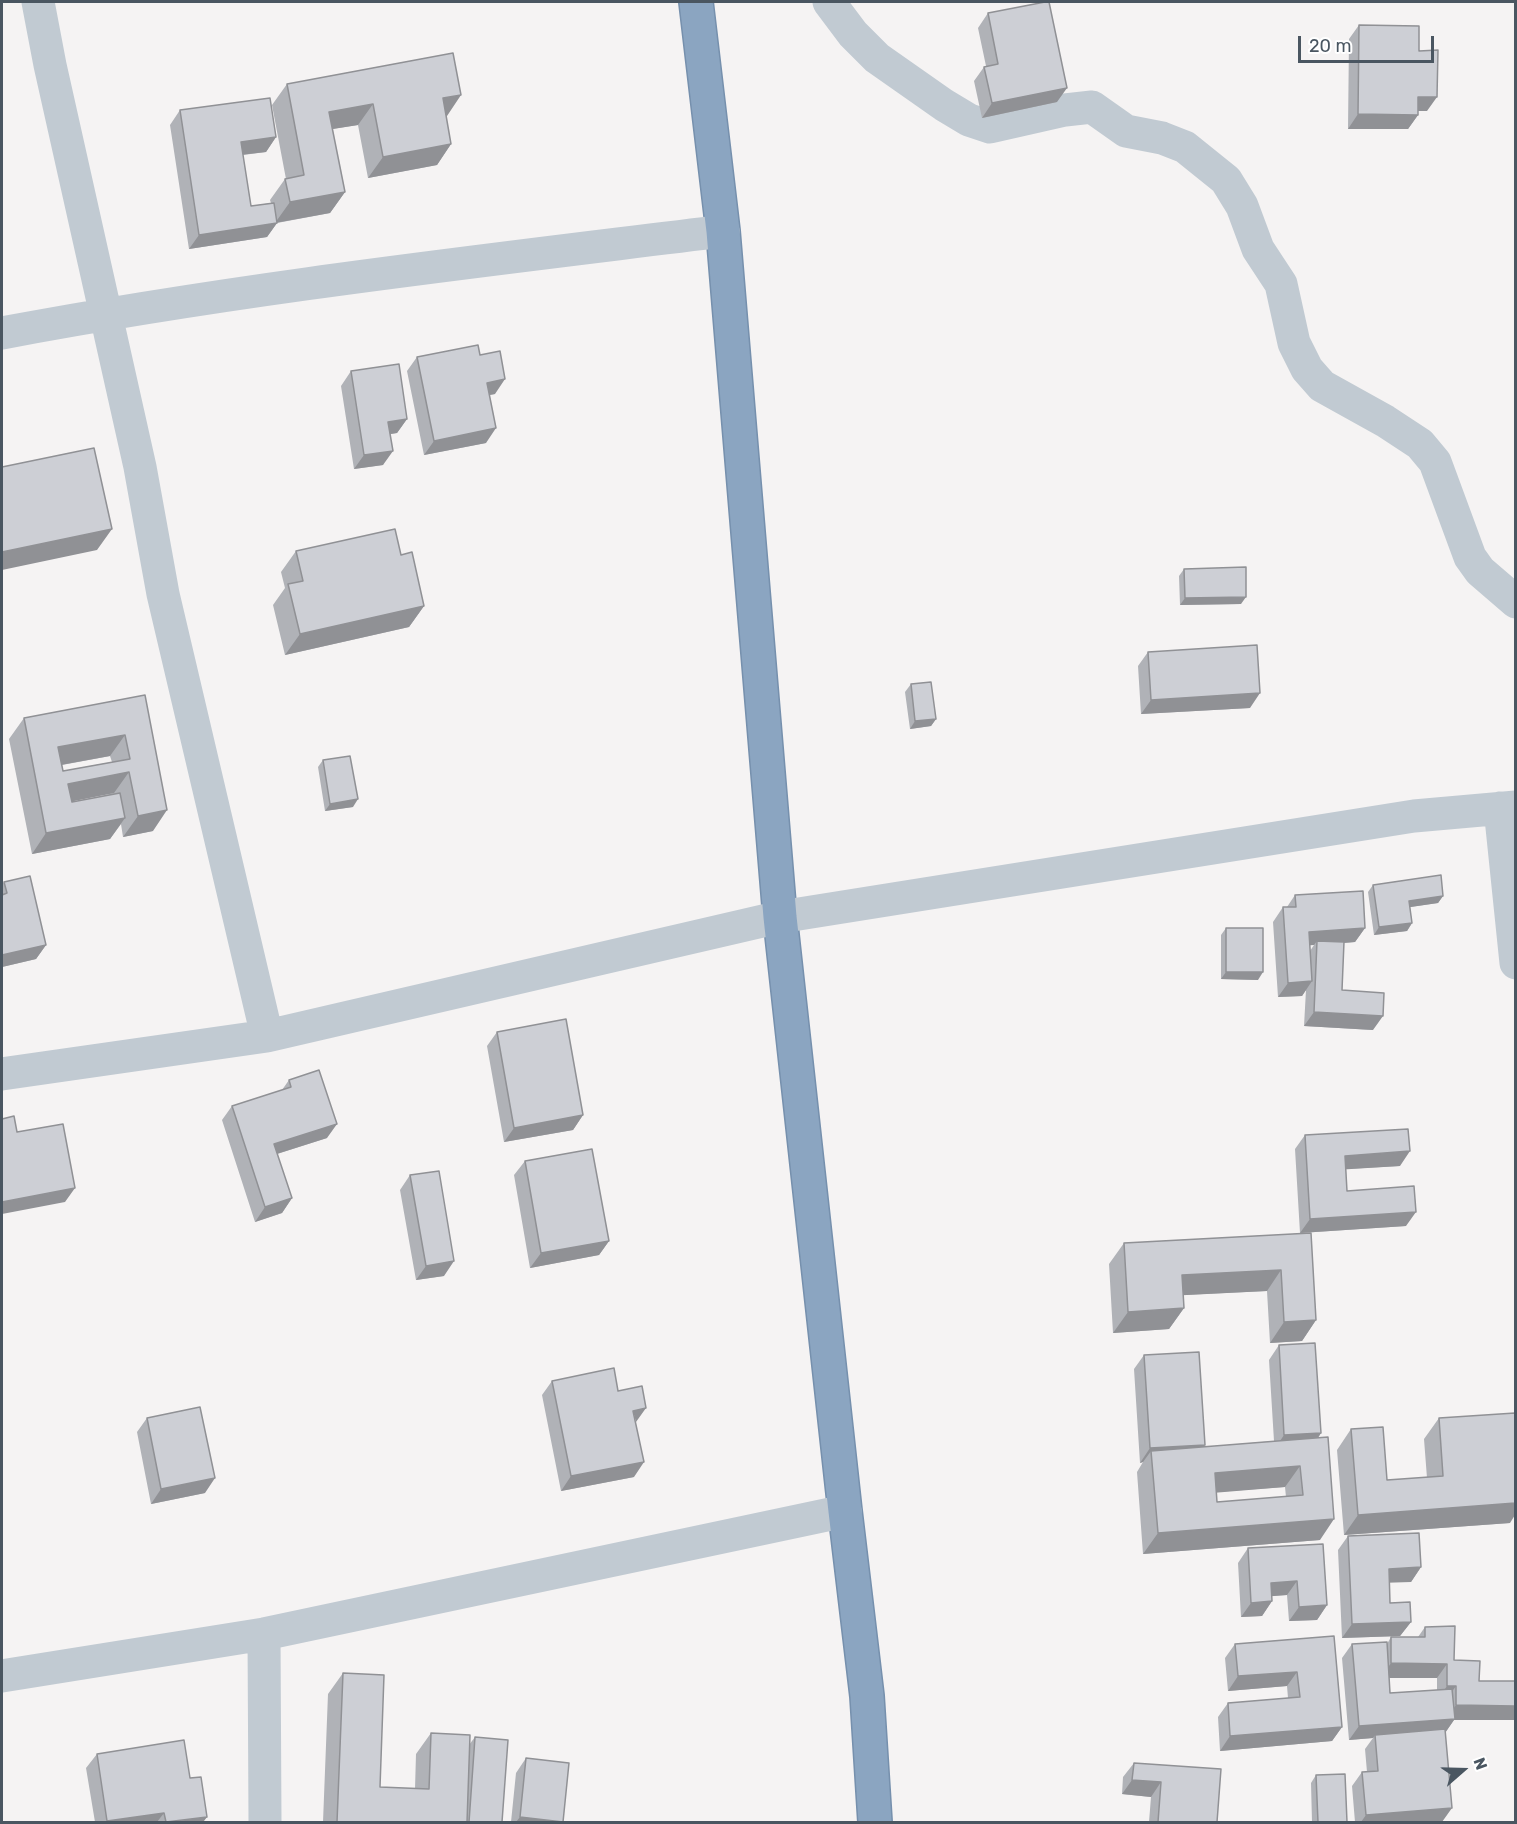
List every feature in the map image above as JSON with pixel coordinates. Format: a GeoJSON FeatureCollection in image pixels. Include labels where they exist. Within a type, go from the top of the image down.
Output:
{"type":"FeatureCollection","features":[{"type":"Feature","properties":{"kind":"highway"},"geometry":{"type":"LineString","coordinates":[[696,2],[723,231],[780,917],[867,1696],[875,1822]]}},
{"type":"Feature","properties":{"kind":"street"},"geometry":{"type":"LineString","coordinates":[[38,2],[140,467],[163,594],[267,1035]]}},
{"type":"Feature","properties":{"kind":"street"},"geometry":{"type":"LineString","coordinates":[[829,2],[853,33],[877,58],[969,120],[990,127],[1065,110],[1092,107],[1126,131],[1162,138],[1185,147],[1226,180],[1242,206],[1258,249],[1281,284],[1294,343],[1308,369],[1322,386],[1420,444],[1435,462],[1470,557],[1480,571],[1515,603]]}},
{"type":"Feature","properties":{"kind":"street"},"geometry":{"type":"LineString","coordinates":[[2,333],[105,313],[367,275],[723,231]]}},
{"type":"Feature","properties":{"kind":"street"},"geometry":{"type":"LineString","coordinates":[[2,1074],[267,1035],[780,917],[1414,816],[1508,808],[1515,963]]}},
{"type":"Feature","properties":{"kind":"street"},"geometry":{"type":"LineString","coordinates":[[2,1676],[264,1634],[845,1511]]}},
{"type":"Feature","properties":{"kind":"street"},"geometry":{"type":"LineString","coordinates":[[264,1634],[265,1822]]}},
{"type":"Feature","properties":{"kind":"building"},"geometry":{"type":"Polygon","coordinates":[[[1049,2],[1067,88],[992,103],[984,67],[998,64],[988,13],[1049,2]]]}},
{"type":"Feature","properties":{"kind":"building"},"geometry":{"type":"Polygon","coordinates":[[[1359,25],[1419,26],[1419,51],[1438,50],[1437,97],[1418,97],[1418,115],[1358,114],[1359,25]]]}},
{"type":"Feature","properties":{"kind":"building"},"geometry":{"type":"Polygon","coordinates":[[[453,53],[461,95],[443,98],[451,144],[383,157],[373,104],[329,112],[345,192],[290,202],[285,179],[304,175],[287,84],[453,53]]]}},
{"type":"Feature","properties":{"kind":"building"},"geometry":{"type":"Polygon","coordinates":[[[270,98],[276,137],[241,142],[251,206],[274,203],[277,223],[199,235],[180,110],[270,98]]]}},
{"type":"Feature","properties":{"kind":"building"},"geometry":{"type":"Polygon","coordinates":[[[478,345],[480,355],[500,351],[505,379],[487,383],[496,428],[434,441],[417,357],[478,345]]]}},
{"type":"Feature","properties":{"kind":"building"},"geometry":{"type":"Polygon","coordinates":[[[399,364],[407,419],[388,422],[393,451],[364,455],[351,371],[399,364]]]}},
{"type":"Feature","properties":{"kind":"building"},"geometry":{"type":"Polygon","coordinates":[[[94,448],[112,529],[2,552],[2,467],[94,448]]]}},
{"type":"Feature","properties":{"kind":"building"},"geometry":{"type":"Polygon","coordinates":[[[395,529],[401,555],[412,552],[424,606],[300,634],[288,584],[303,581],[296,551],[395,529]]]}},
{"type":"Feature","properties":{"kind":"building"},"geometry":{"type":"Polygon","coordinates":[[[1246,567],[1246,597],[1185,598],[1184,569],[1246,567]]]}},
{"type":"Feature","properties":{"kind":"building"},"geometry":{"type":"Polygon","coordinates":[[[1257,645],[1260,693],[1151,700],[1148,652],[1257,645]]]}},
{"type":"Feature","properties":{"kind":"building"},"geometry":{"type":"Polygon","coordinates":[[[931,682],[936,719],[915,721],[911,684],[931,682]]]}},
{"type":"Feature","properties":{"kind":"building"},"geometry":{"type":"Polygon","coordinates":[[[145,695],[167,810],[138,816],[129,772],[68,784],[72,802],[120,793],[125,818],[46,833],[24,718],[145,695]],[[125,735],[58,747],[63,771],[130,759],[125,735]]]}},
{"type":"Feature","properties":{"kind":"building"},"geometry":{"type":"Polygon","coordinates":[[[350,756],[358,799],[330,804],[323,760],[350,756]]]}},
{"type":"Feature","properties":{"kind":"building"},"geometry":{"type":"Polygon","coordinates":[[[1441,875],[1443,896],[1409,901],[1412,923],[1379,927],[1373,885],[1441,875]]]}},
{"type":"Feature","properties":{"kind":"building"},"geometry":{"type":"Polygon","coordinates":[[[30,876],[46,945],[2,955],[2,895],[7,893],[4,882],[30,876]]]}},
{"type":"Feature","properties":{"kind":"building"},"geometry":{"type":"Polygon","coordinates":[[[1363,891],[1365,928],[1309,932],[1312,981],[1288,983],[1283,907],[1296,907],[1295,895],[1363,891]]]}},
{"type":"Feature","properties":{"kind":"building"},"geometry":{"type":"Polygon","coordinates":[[[1226,928],[1263,928],[1263,972],[1226,972],[1226,928]]]}},
{"type":"Feature","properties":{"kind":"building"},"geometry":{"type":"Polygon","coordinates":[[[1317,941],[1344,942],[1342,990],[1384,993],[1383,1016],[1314,1012],[1317,941]]]}},
{"type":"Feature","properties":{"kind":"building"},"geometry":{"type":"Polygon","coordinates":[[[566,1019],[583,1115],[514,1128],[497,1032],[566,1019]]]}},
{"type":"Feature","properties":{"kind":"building"},"geometry":{"type":"Polygon","coordinates":[[[319,1070],[337,1124],[274,1144],[292,1198],[265,1207],[232,1106],[291,1087],[289,1080],[319,1070]]]}},
{"type":"Feature","properties":{"kind":"building"},"geometry":{"type":"Polygon","coordinates":[[[14,1116],[17,1132],[63,1124],[75,1188],[2,1202],[2,1119],[14,1116]]]}},
{"type":"Feature","properties":{"kind":"building"},"geometry":{"type":"Polygon","coordinates":[[[1408,1129],[1410,1151],[1345,1156],[1347,1191],[1414,1186],[1416,1212],[1310,1219],[1305,1135],[1408,1129]]]}},
{"type":"Feature","properties":{"kind":"building"},"geometry":{"type":"Polygon","coordinates":[[[592,1149],[609,1241],[541,1253],[525,1161],[592,1149]]]}},
{"type":"Feature","properties":{"kind":"building"},"geometry":{"type":"Polygon","coordinates":[[[439,1171],[454,1261],[426,1266],[410,1175],[439,1171]]]}},
{"type":"Feature","properties":{"kind":"building"},"geometry":{"type":"Polygon","coordinates":[[[1311,1233],[1316,1320],[1284,1322],[1281,1270],[1182,1275],[1184,1308],[1128,1312],[1124,1243],[1311,1233]]]}},
{"type":"Feature","properties":{"kind":"building"},"geometry":{"type":"Polygon","coordinates":[[[1315,1343],[1321,1433],[1284,1435],[1279,1345],[1315,1343]]]}},
{"type":"Feature","properties":{"kind":"building"},"geometry":{"type":"Polygon","coordinates":[[[1199,1352],[1205,1445],[1150,1448],[1144,1355],[1199,1352]]]}},
{"type":"Feature","properties":{"kind":"building"},"geometry":{"type":"Polygon","coordinates":[[[614,1368],[618,1391],[642,1386],[646,1408],[633,1411],[644,1462],[571,1476],[552,1381],[614,1368]]]}},
{"type":"Feature","properties":{"kind":"building"},"geometry":{"type":"Polygon","coordinates":[[[200,1407],[215,1478],[161,1489],[147,1418],[200,1407]]]}},
{"type":"Feature","properties":{"kind":"building"},"geometry":{"type":"Polygon","coordinates":[[[1515,1413],[1515,1503],[1358,1515],[1351,1429],[1383,1427],[1387,1480],[1443,1476],[1439,1418],[1515,1413]]]}},
{"type":"Feature","properties":{"kind":"building"},"geometry":{"type":"Polygon","coordinates":[[[1328,1437],[1334,1519],[1158,1533],[1151,1451],[1328,1437]],[[1300,1466],[1215,1473],[1217,1502],[1303,1495],[1300,1466]]]}},
{"type":"Feature","properties":{"kind":"building"},"geometry":{"type":"Polygon","coordinates":[[[1419,1533],[1421,1567],[1389,1569],[1390,1603],[1410,1602],[1411,1622],[1352,1624],[1348,1536],[1419,1533]]]}},
{"type":"Feature","properties":{"kind":"building"},"geometry":{"type":"Polygon","coordinates":[[[1323,1544],[1327,1605],[1299,1607],[1297,1581],[1271,1583],[1272,1601],[1251,1603],[1248,1548],[1323,1544]]]}},
{"type":"Feature","properties":{"kind":"building"},"geometry":{"type":"Polygon","coordinates":[[[1455,1626],[1454,1660],[1480,1661],[1479,1681],[1515,1681],[1515,1706],[1456,1705],[1456,1686],[1447,1686],[1447,1664],[1391,1663],[1391,1637],[1425,1637],[1425,1627],[1455,1626]]]}},
{"type":"Feature","properties":{"kind":"building"},"geometry":{"type":"Polygon","coordinates":[[[1334,1636],[1342,1727],[1230,1736],[1228,1703],[1300,1697],[1297,1672],[1238,1676],[1235,1644],[1334,1636]]]}},
{"type":"Feature","properties":{"kind":"building"},"geometry":{"type":"Polygon","coordinates":[[[1387,1642],[1390,1693],[1452,1689],[1455,1719],[1359,1726],[1352,1644],[1387,1642]]]}},
{"type":"Feature","properties":{"kind":"building"},"geometry":{"type":"Polygon","coordinates":[[[343,1673],[384,1675],[380,1787],[429,1789],[431,1733],[470,1735],[467,1822],[337,1822],[343,1673]]]}},
{"type":"Feature","properties":{"kind":"building"},"geometry":{"type":"Polygon","coordinates":[[[1445,1729],[1452,1808],[1366,1815],[1362,1772],[1378,1771],[1375,1735],[1445,1729]]]}},
{"type":"Feature","properties":{"kind":"building"},"geometry":{"type":"Polygon","coordinates":[[[475,1737],[508,1740],[502,1822],[469,1822],[475,1737]]]}},
{"type":"Feature","properties":{"kind":"building"},"geometry":{"type":"Polygon","coordinates":[[[184,1740],[190,1778],[201,1777],[207,1817],[166,1822],[164,1813],[107,1821],[97,1754],[184,1740]]]}},
{"type":"Feature","properties":{"kind":"building"},"geometry":{"type":"Polygon","coordinates":[[[526,1758],[569,1763],[563,1822],[520,1817],[526,1758]]]}},
{"type":"Feature","properties":{"kind":"building"},"geometry":{"type":"Polygon","coordinates":[[[1134,1763],[1221,1769],[1217,1822],[1158,1822],[1161,1782],[1132,1780],[1134,1763]]]}},
{"type":"Feature","properties":{"kind":"building"},"geometry":{"type":"Polygon","coordinates":[[[1345,1774],[1347,1822],[1318,1822],[1316,1775],[1345,1774]]]}}]}
